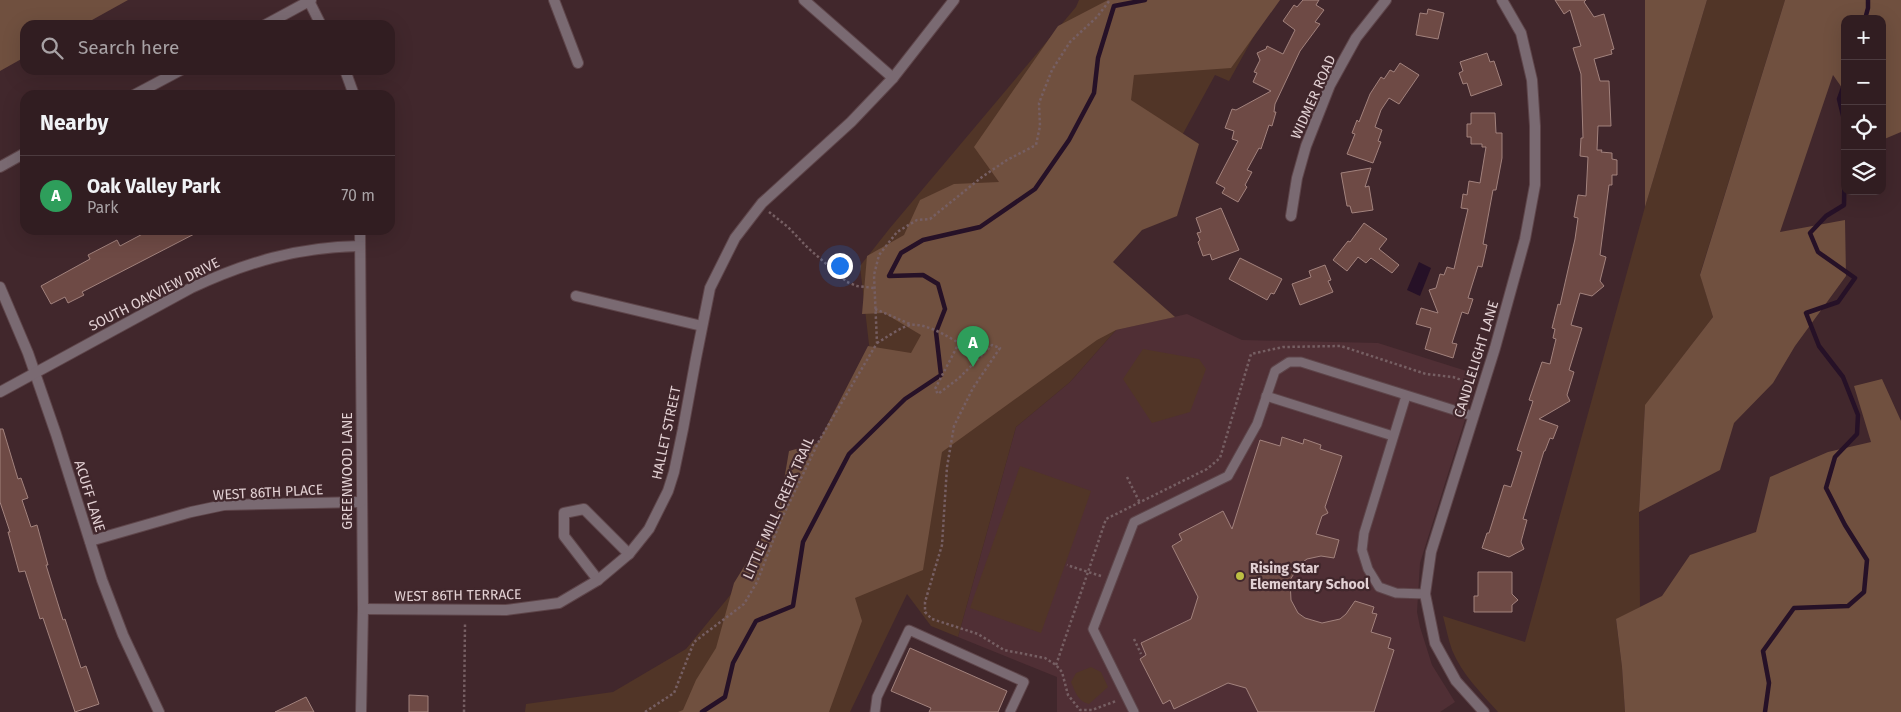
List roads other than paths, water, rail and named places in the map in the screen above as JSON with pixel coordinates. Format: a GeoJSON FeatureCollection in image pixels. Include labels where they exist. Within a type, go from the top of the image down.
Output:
{"type":"FeatureCollection","features":[{"type":"Feature","properties":{"kind":"street"},"geometry":{"type":"LineString","coordinates":[[554,0],[578,63]]}},
{"type":"Feature","properties":{"kind":"street"},"geometry":{"type":"LineString","coordinates":[[804,0],[893,78]]}},
{"type":"Feature","properties":{"kind":"street","name":"HALLET STREET"},"geometry":{"type":"LineString","coordinates":[[629,554],[649,529],[671,481],[710,288],[735,238],[762,203],[851,122],[893,78],[954,0]]}},
{"type":"Feature","properties":{"kind":"street","name":"WIDMER ROAD"},"geometry":{"type":"LineString","coordinates":[[1292,216],[1297,178],[1306,146],[1330,85],[1356,38],[1386,0]]}},
{"type":"Feature","properties":{"kind":"street","name":"CANDLELIGHT LANE"},"geometry":{"type":"LineString","coordinates":[[1484,712],[1456,681],[1435,643],[1425,594],[1431,552],[1495,348],[1525,240],[1534,185],[1535,126],[1532,80],[1521,33],[1502,0]]}},
{"type":"Feature","properties":{"kind":"street"},"geometry":{"type":"LineString","coordinates":[[274,20],[310,1],[319,20]]}},
{"type":"Feature","properties":{"kind":"street"},"geometry":{"type":"LineString","coordinates":[[143,90],[172,75]]}},
{"type":"Feature","properties":{"kind":"street"},"geometry":{"type":"LineString","coordinates":[[347,75],[352,90]]}},
{"type":"Feature","properties":{"kind":"street"},"geometry":{"type":"LineString","coordinates":[[0,167],[20,157]]}},
{"type":"Feature","properties":{"kind":"street","name":"GREENWOOD LANE"},"geometry":{"type":"LineString","coordinates":[[360,235],[363,609],[361,712]]}},
{"type":"Feature","properties":{"kind":"street","name":"SOUTH OAKVIEW DRIVE"},"geometry":{"type":"LineString","coordinates":[[0,392],[191,288],[223,273],[253,262],[286,254],[340,246],[360,246]]}},
{"type":"Feature","properties":{"kind":"street","name":"ACUFF LANE"},"geometry":{"type":"LineString","coordinates":[[0,287],[28,353],[56,434],[102,580],[123,635],[159,712]]}},
{"type":"Feature","properties":{"kind":"street"},"geometry":{"type":"LineString","coordinates":[[576,296],[702,326]]}},
{"type":"Feature","properties":{"kind":"street","name":"WEST 86TH PLACE"},"geometry":{"type":"LineString","coordinates":[[90,541],[191,512],[224,505],[361,502]]}},
{"type":"Feature","properties":{"kind":"street"},"geometry":{"type":"LineString","coordinates":[[598,580],[564,536],[564,514],[584,509],[629,554]]}},
{"type":"Feature","properties":{"kind":"street","name":"WEST 86TH TERRACE"},"geometry":{"type":"LineString","coordinates":[[363,609],[506,610],[559,603],[598,580],[629,554]]}},
{"type":"Feature","properties":{"kind":"lane"},"geometry":{"type":"LineString","coordinates":[[1134,712],[1093,629],[1134,522],[1228,476],[1257,424],[1275,371],[1289,362],[1301,362],[1473,416]]}},
{"type":"Feature","properties":{"kind":"lane"},"geometry":{"type":"LineString","coordinates":[[1266,396],[1393,436]]}},
{"type":"Feature","properties":{"kind":"lane"},"geometry":{"type":"LineString","coordinates":[[1406,396],[1364,533],[1362,550],[1368,570],[1379,587],[1396,592],[1425,594]]}},
{"type":"Feature","properties":{"kind":"lane"},"geometry":{"type":"LineString","coordinates":[[875,712],[877,697],[909,630],[1024,682],[1010,712]]}},
{"type":"Feature","properties":{"kind":"waterway"},"geometry":{"type":"LineString","coordinates":[[702,712],[725,697],[733,663],[756,621],[793,606],[803,542],[849,454],[905,399],[941,375],[936,332],[945,309],[938,284],[923,275],[889,276],[901,253],[923,240],[980,227],[1035,189],[1069,140],[1094,93],[1098,58],[1114,6],[1145,0]]}},
{"type":"Feature","properties":{"kind":"waterway"},"geometry":{"type":"LineString","coordinates":[[1866,15],[1868,0]]}},
{"type":"Feature","properties":{"kind":"waterway"},"geometry":{"type":"LineString","coordinates":[[1841,93],[1839,99],[1841,107]]}},
{"type":"Feature","properties":{"kind":"waterway"},"geometry":{"type":"LineString","coordinates":[[1765,712],[1769,683],[1763,651],[1794,608],[1848,606],[1864,592],[1867,560],[1845,525],[1826,488],[1835,457],[1857,434],[1858,415],[1843,377],[1819,346],[1806,313],[1838,302],[1855,278],[1818,252],[1810,233],[1826,216],[1844,205],[1845,150]]}},
{"type":"Feature","properties":{"kind":"place","name":"Oak Valley Park"},"geometry":{"type":"Point","coordinates":[973,367]}},
{"type":"Feature","properties":{"kind":"place","name":"Rising Star Elementary School"},"geometry":{"type":"Point","coordinates":[1240,576]}}]}
